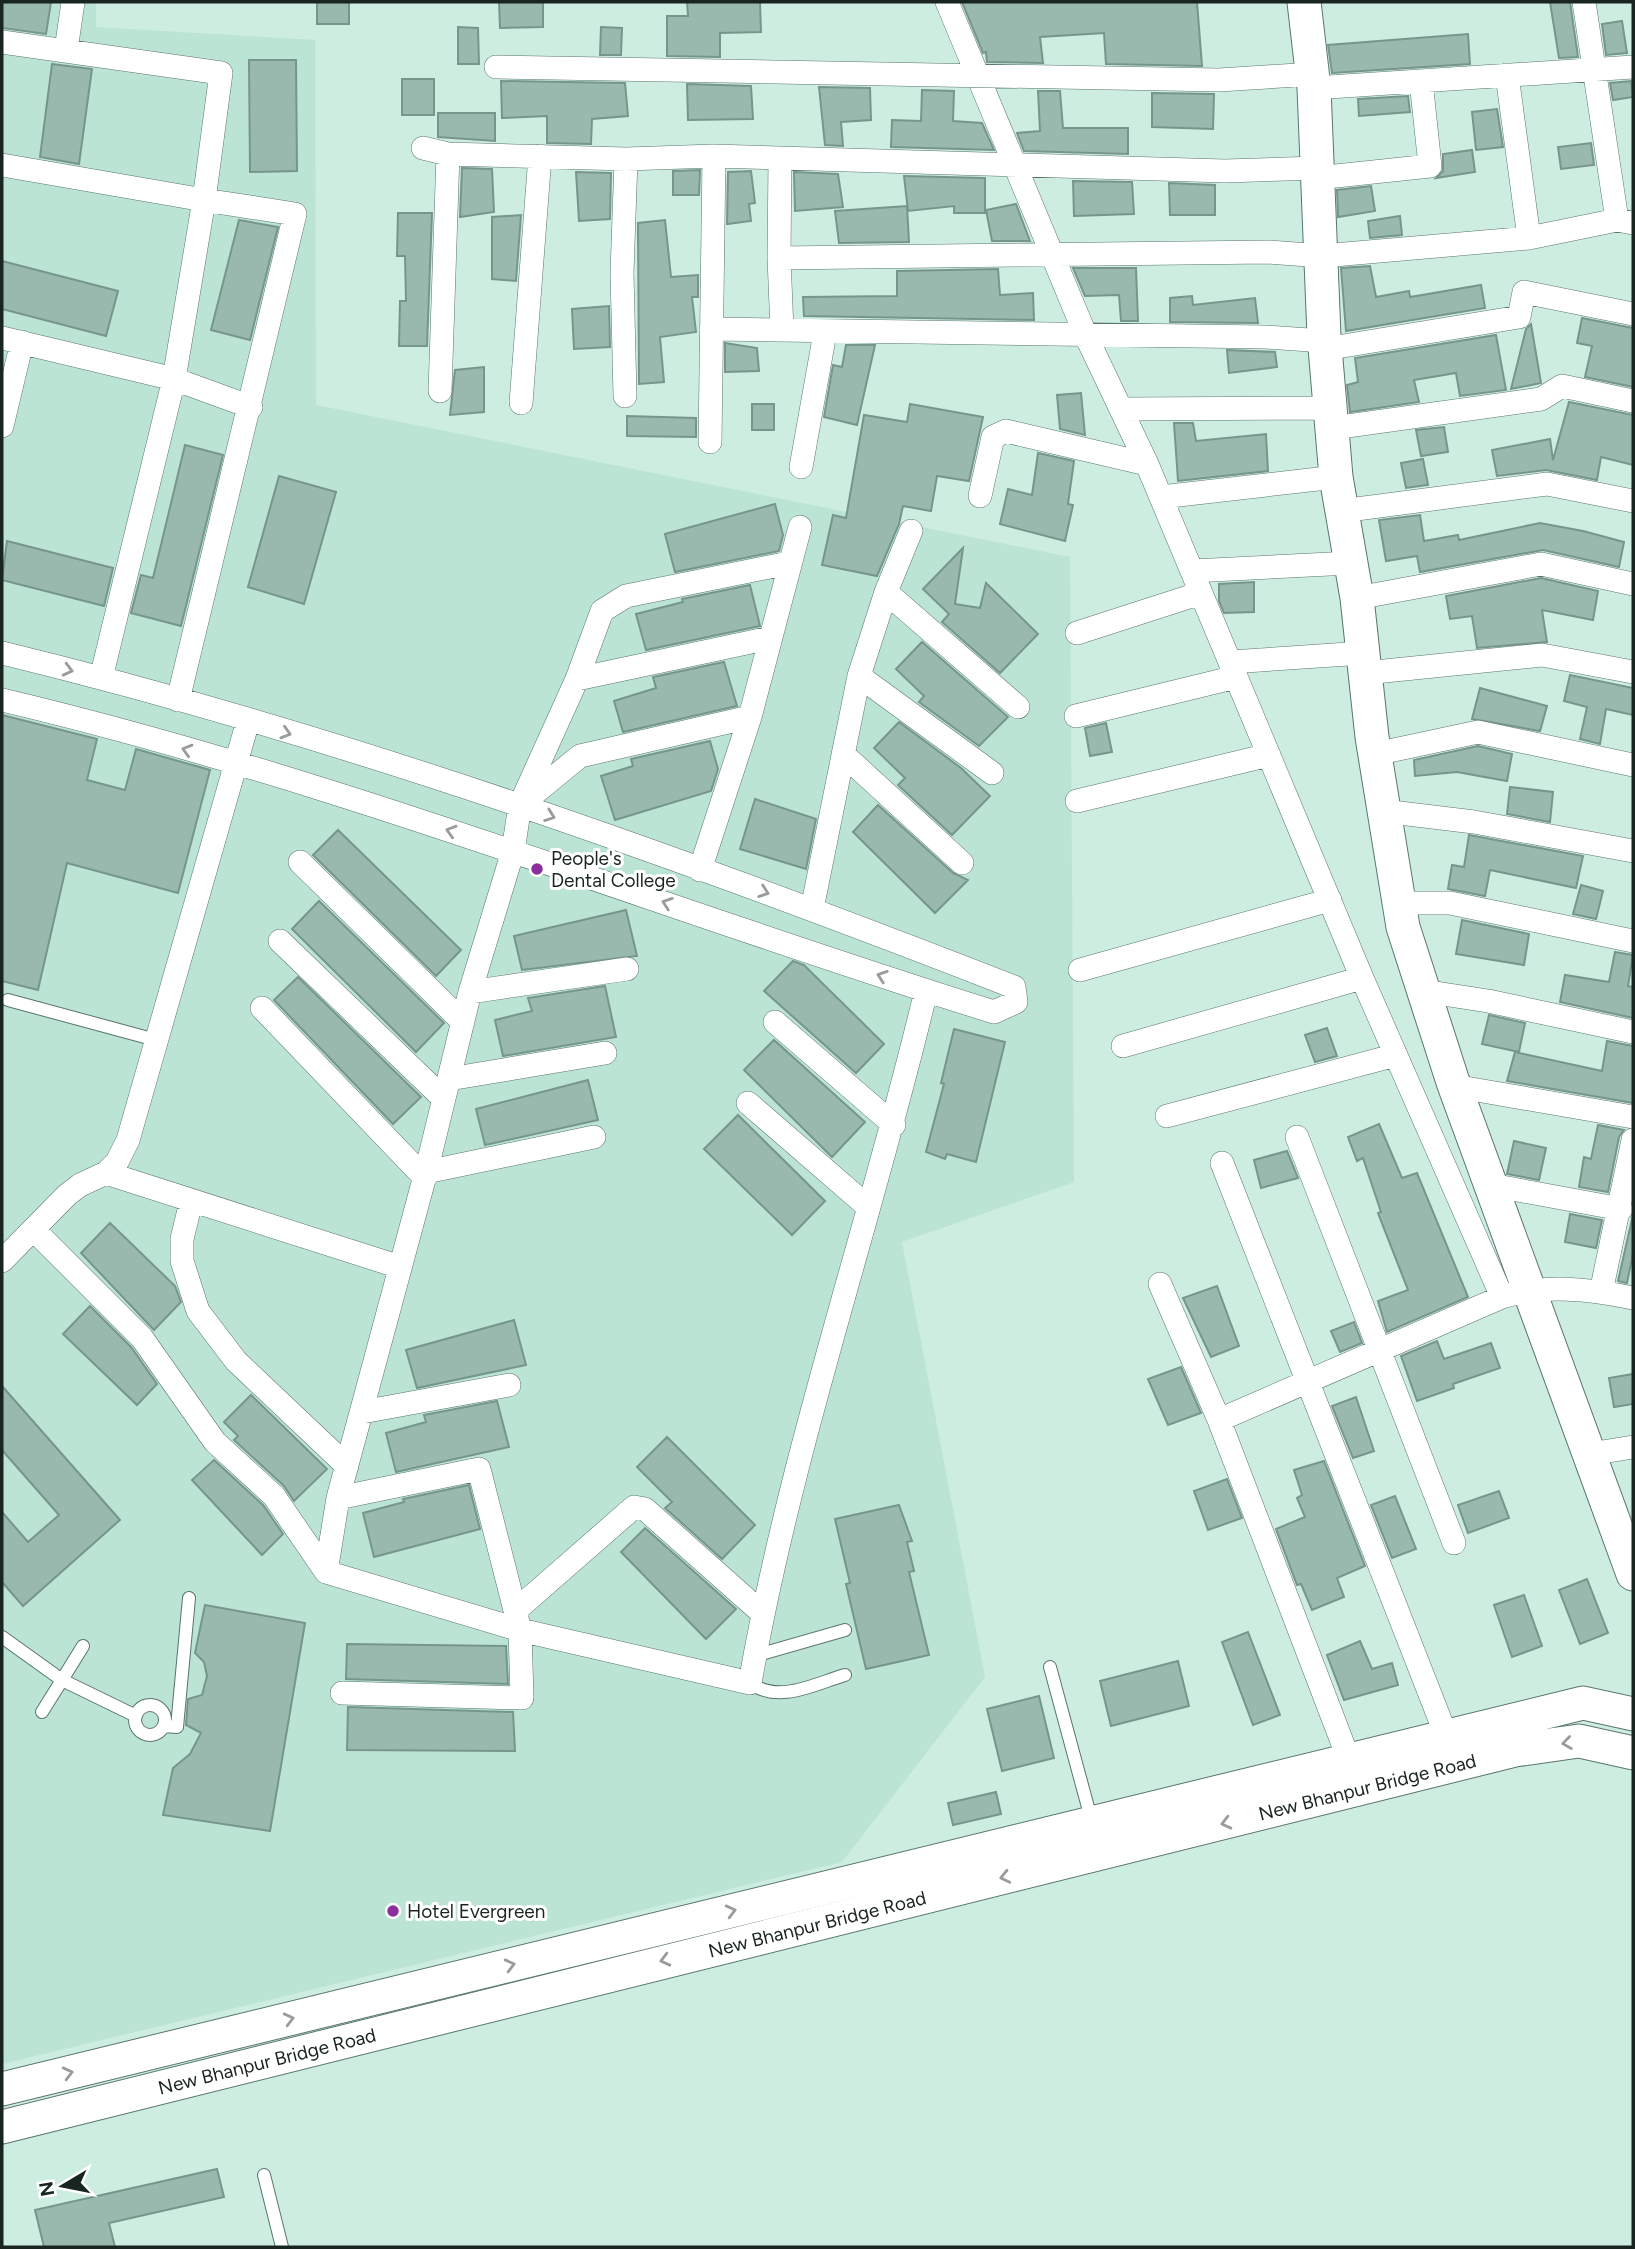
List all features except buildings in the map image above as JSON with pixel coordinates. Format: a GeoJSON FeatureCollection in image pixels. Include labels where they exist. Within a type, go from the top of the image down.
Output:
{"type":"FeatureCollection","features":[{"type":"Feature","properties":{"kind":"street"},"geometry":{"type":"LineString","coordinates":[[66,50],[73,2]]}},
{"type":"Feature","properties":{"kind":"street"},"geometry":{"type":"LineString","coordinates":[[947,2],[1086,336],[1147,464],[1202,593],[1362,978],[1396,1055],[1516,1293],[1590,1454],[1626,1534],[1633,1574]]}},
{"type":"Feature","properties":{"kind":"street"},"geometry":{"type":"LineString","coordinates":[[1304,2],[1314,81],[1324,345],[1336,477],[1357,598],[1375,754],[1399,903],[1423,991],[1454,1086],[1491,1185],[1516,1293]]}},
{"type":"Feature","properties":{"kind":"street"},"geometry":{"type":"LineString","coordinates":[[779,258],[1268,252],[1322,256],[1529,238],[1625,221],[1592,70],[1584,2]]}},
{"type":"Feature","properties":{"kind":"street"},"geometry":{"type":"LineString","coordinates":[[2,41],[220,73],[204,200],[174,379],[101,678]]}},
{"type":"Feature","properties":{"kind":"street"},"geometry":{"type":"LineString","coordinates":[[496,68],[1421,81],[1633,67]]}},
{"type":"Feature","properties":{"kind":"street"},"geometry":{"type":"LineString","coordinates":[[1507,75],[1529,238]]}},
{"type":"Feature","properties":{"kind":"street"},"geometry":{"type":"LineString","coordinates":[[423,148],[448,154],[626,159],[714,156],[1317,173],[1430,166],[1421,81]]}},
{"type":"Feature","properties":{"kind":"street"},"geometry":{"type":"LineString","coordinates":[[440,391],[448,154]]}},
{"type":"Feature","properties":{"kind":"street"},"geometry":{"type":"LineString","coordinates":[[521,403],[540,156]]}},
{"type":"Feature","properties":{"kind":"street"},"geometry":{"type":"LineString","coordinates":[[710,442],[714,156]]}},
{"type":"Feature","properties":{"kind":"street"},"geometry":{"type":"LineString","coordinates":[[625,396],[622,273],[626,159]]}},
{"type":"Feature","properties":{"kind":"street"},"geometry":{"type":"LineString","coordinates":[[780,159],[779,258],[782,330]]}},
{"type":"Feature","properties":{"kind":"street"},"geometry":{"type":"LineString","coordinates":[[2,165],[295,214],[251,407],[178,700]]}},
{"type":"Feature","properties":{"kind":"street"},"geometry":{"type":"LineString","coordinates":[[711,329],[825,333],[1265,337],[1324,345],[1519,317],[1524,292],[1633,314]]}},
{"type":"Feature","properties":{"kind":"street"},"geometry":{"type":"LineString","coordinates":[[801,467],[825,333]]}},
{"type":"Feature","properties":{"kind":"street"},"geometry":{"type":"LineString","coordinates":[[2,426],[12,340],[174,379],[251,407]]}},
{"type":"Feature","properties":{"kind":"street"},"geometry":{"type":"LineString","coordinates":[[1121,409],[1331,418],[1541,399],[1562,386],[1633,401]]}},
{"type":"Feature","properties":{"kind":"street"},"geometry":{"type":"LineString","coordinates":[[980,496],[993,437],[1006,430],[1147,464]]}},
{"type":"Feature","properties":{"kind":"street"},"geometry":{"type":"LineString","coordinates":[[1161,497],[1336,477]]}},
{"type":"Feature","properties":{"kind":"street"},"geometry":{"type":"LineString","coordinates":[[1341,511],[1547,484],[1633,501]]}},
{"type":"Feature","properties":{"kind":"street"},"geometry":{"type":"LineString","coordinates":[[700,870],[750,717],[800,527]]}},
{"type":"Feature","properties":{"kind":"street"},"geometry":{"type":"LineString","coordinates":[[812,909],[859,676],[886,592],[911,531]]}},
{"type":"Feature","properties":{"kind":"street"},"geometry":{"type":"LineString","coordinates":[[326,1572],[338,1498],[426,1175],[470,992],[513,851],[520,805],[577,679],[602,611],[626,596],[789,563]]}},
{"type":"Feature","properties":{"kind":"street"},"geometry":{"type":"LineString","coordinates":[[1192,570],[1350,563]]}},
{"type":"Feature","properties":{"kind":"street"},"geometry":{"type":"LineString","coordinates":[[1357,598],[1541,564],[1633,584]]}},
{"type":"Feature","properties":{"kind":"street"},"geometry":{"type":"LineString","coordinates":[[886,592],[1018,707]]}},
{"type":"Feature","properties":{"kind":"street"},"geometry":{"type":"LineString","coordinates":[[1077,634],[1202,593]]}},
{"type":"Feature","properties":{"kind":"street"},"geometry":{"type":"LineString","coordinates":[[577,679],[770,638]]}},
{"type":"Feature","properties":{"kind":"street"},"geometry":{"type":"LineString","coordinates":[[2,653],[248,720],[520,805],[812,909],[1014,987],[1016,1002],[995,1012],[513,851],[235,764],[2,700]]}},
{"type":"Feature","properties":{"kind":"street"},"geometry":{"type":"LineString","coordinates":[[1076,716],[1233,670],[1542,655],[1633,672]]}},
{"type":"Feature","properties":{"kind":"street"},"geometry":{"type":"LineString","coordinates":[[859,676],[992,773]]}},
{"type":"Feature","properties":{"kind":"street"},"geometry":{"type":"LineString","coordinates":[[520,805],[580,756],[750,717]]}},
{"type":"Feature","properties":{"kind":"street"},"geometry":{"type":"LineString","coordinates":[[2,1261],[80,1185],[106,1173],[117,1162],[128,1140],[248,720]]}},
{"type":"Feature","properties":{"kind":"street"},"geometry":{"type":"LineString","coordinates":[[1375,754],[1478,732],[1633,765]]}},
{"type":"Feature","properties":{"kind":"street"},"geometry":{"type":"LineString","coordinates":[[843,754],[962,863]]}},
{"type":"Feature","properties":{"kind":"street"},"geometry":{"type":"LineString","coordinates":[[1077,801],[1269,755]]}},
{"type":"Feature","properties":{"kind":"street"},"geometry":{"type":"LineString","coordinates":[[1384,811],[1474,822],[1633,851]]}},
{"type":"Feature","properties":{"kind":"street"},"geometry":{"type":"LineString","coordinates":[[300,862],[463,1023]]}},
{"type":"Feature","properties":{"kind":"street"},"geometry":{"type":"LineString","coordinates":[[1080,970],[1330,900]]}},
{"type":"Feature","properties":{"kind":"street"},"geometry":{"type":"LineString","coordinates":[[1399,903],[1450,903],[1633,941]]}},
{"type":"Feature","properties":{"kind":"street"},"geometry":{"type":"LineString","coordinates":[[280,941],[447,1089]]}},
{"type":"Feature","properties":{"kind":"street"},"geometry":{"type":"LineString","coordinates":[[470,992],[627,969]]}},
{"type":"Feature","properties":{"kind":"street"},"geometry":{"type":"LineString","coordinates":[[1123,1046],[1362,978]]}},
{"type":"Feature","properties":{"kind":"street"},"geometry":{"type":"LineString","coordinates":[[34,1230],[142,1338],[215,1442],[274,1496],[326,1572],[750,1683],[762,1613],[867,1206],[894,1125],[926,991]]}},
{"type":"Feature","properties":{"kind":"street"},"geometry":{"type":"LineString","coordinates":[[1423,991],[1488,1001],[1633,1032]]}},
{"type":"Feature","properties":{"kind":"street"},"geometry":{"type":"LineString","coordinates":[[262,1008],[426,1175]]}},
{"type":"Feature","properties":{"kind":"street"},"geometry":{"type":"LineString","coordinates":[[775,1022],[894,1125]]}},
{"type":"Feature","properties":{"kind":"street"},"geometry":{"type":"LineString","coordinates":[[447,1089],[605,1053]]}},
{"type":"Feature","properties":{"kind":"street"},"geometry":{"type":"LineString","coordinates":[[1167,1115],[1396,1055]]}},
{"type":"Feature","properties":{"kind":"street"},"geometry":{"type":"LineString","coordinates":[[1454,1086],[1633,1117]]}},
{"type":"Feature","properties":{"kind":"street"},"geometry":{"type":"LineString","coordinates":[[748,1103],[867,1206]]}},
{"type":"Feature","properties":{"kind":"street"},"geometry":{"type":"LineString","coordinates":[[426,1175],[594,1137]]}},
{"type":"Feature","properties":{"kind":"street"},"geometry":{"type":"LineString","coordinates":[[1297,1137],[1454,1543]]}},
{"type":"Feature","properties":{"kind":"street"},"geometry":{"type":"LineString","coordinates":[[1601,1292],[1625,1207],[1633,1140]]}},
{"type":"Feature","properties":{"kind":"street"},"geometry":{"type":"LineString","coordinates":[[1222,1163],[1446,1735]]}},
{"type":"Feature","properties":{"kind":"street"},"geometry":{"type":"LineString","coordinates":[[106,1173],[400,1267]]}},
{"type":"Feature","properties":{"kind":"street"},"geometry":{"type":"LineString","coordinates":[[1491,1185],[1625,1207]]}},
{"type":"Feature","properties":{"kind":"street"},"geometry":{"type":"LineString","coordinates":[[191,1202],[183,1239],[182,1261],[198,1311],[236,1361],[347,1466]]}},
{"type":"Feature","properties":{"kind":"street"},"geometry":{"type":"LineString","coordinates":[[1160,1283],[1219,1420],[1349,1760]]}},
{"type":"Feature","properties":{"kind":"street"},"geometry":{"type":"LineString","coordinates":[[1219,1420],[1516,1293],[1601,1292],[1633,1298]]}},
{"type":"Feature","properties":{"kind":"street"},"geometry":{"type":"LineString","coordinates":[[362,1412],[509,1385]]}},
{"type":"Feature","properties":{"kind":"street"},"geometry":{"type":"LineString","coordinates":[[1590,1454],[1633,1447]]}},
{"type":"Feature","properties":{"kind":"street"},"geometry":{"type":"LineString","coordinates":[[338,1498],[479,1469],[517,1621],[522,1699],[342,1693]]}},
{"type":"Feature","properties":{"kind":"street"},"geometry":{"type":"LineString","coordinates":[[517,1621],[634,1507],[645,1509],[762,1613]]}},
{"type":"Feature","properties":{"kind":"street","name":"New Bhanpur Bridge Road"},"geometry":{"type":"LineString","coordinates":[[2,2089],[1583,1703],[1633,1714]]}},
{"type":"Feature","properties":{"kind":"street","name":"New Bhanpur Bridge Road"},"geometry":{"type":"LineString","coordinates":[[2,2127],[1515,1750],[1579,1741],[1633,1753]]}},
{"type":"Feature","properties":{"kind":"lane"},"geometry":{"type":"LineString","coordinates":[[8,1000],[156,1040]]}},
{"type":"Feature","properties":{"kind":"lane"},"geometry":{"type":"LineString","coordinates":[[164,1726],[177,1727],[189,1598]]}},
{"type":"Feature","properties":{"kind":"lane"},"geometry":{"type":"LineString","coordinates":[[754,1656],[845,1630]]}},
{"type":"Feature","properties":{"kind":"lane"},"geometry":{"type":"LineString","coordinates":[[2,1637],[62,1680],[136,1716]]}},
{"type":"Feature","properties":{"kind":"lane"},"geometry":{"type":"LineString","coordinates":[[42,1712],[83,1646]]}},
{"type":"Feature","properties":{"kind":"lane"},"geometry":{"type":"LineString","coordinates":[[1050,1667],[1092,1823]]}},
{"type":"Feature","properties":{"kind":"lane"},"geometry":{"type":"LineString","coordinates":[[750,1683],[761,1691],[781,1693],[845,1675]]}},
{"type":"Feature","properties":{"kind":"lane"},"geometry":{"type":"LineString","coordinates":[[155,1705],[163,1711],[164,1726],[157,1733],[147,1735],[136,1726],[136,1716],[145,1706],[155,1705]]}},
{"type":"Feature","properties":{"kind":"lane"},"geometry":{"type":"LineString","coordinates":[[264,2175],[282,2247]]}},
{"type":"Feature","properties":{"kind":"shaded area","name":"People's Dental College"},"geometry":{"type":"Polygon","coordinates":[[[2,2],[96,2],[96,27],[315,40],[316,405],[1070,557],[1074,1182],[902,1242],[985,1677],[842,1862],[2,2064],[2,2]]]}},
{"type":"Feature","properties":{"kind":"place","name":"People's Dental College"},"geometry":{"type":"Point","coordinates":[537,869]}},
{"type":"Feature","properties":{"kind":"place","name":"Hotel Evergreen"},"geometry":{"type":"Point","coordinates":[393,1911]}}]}
